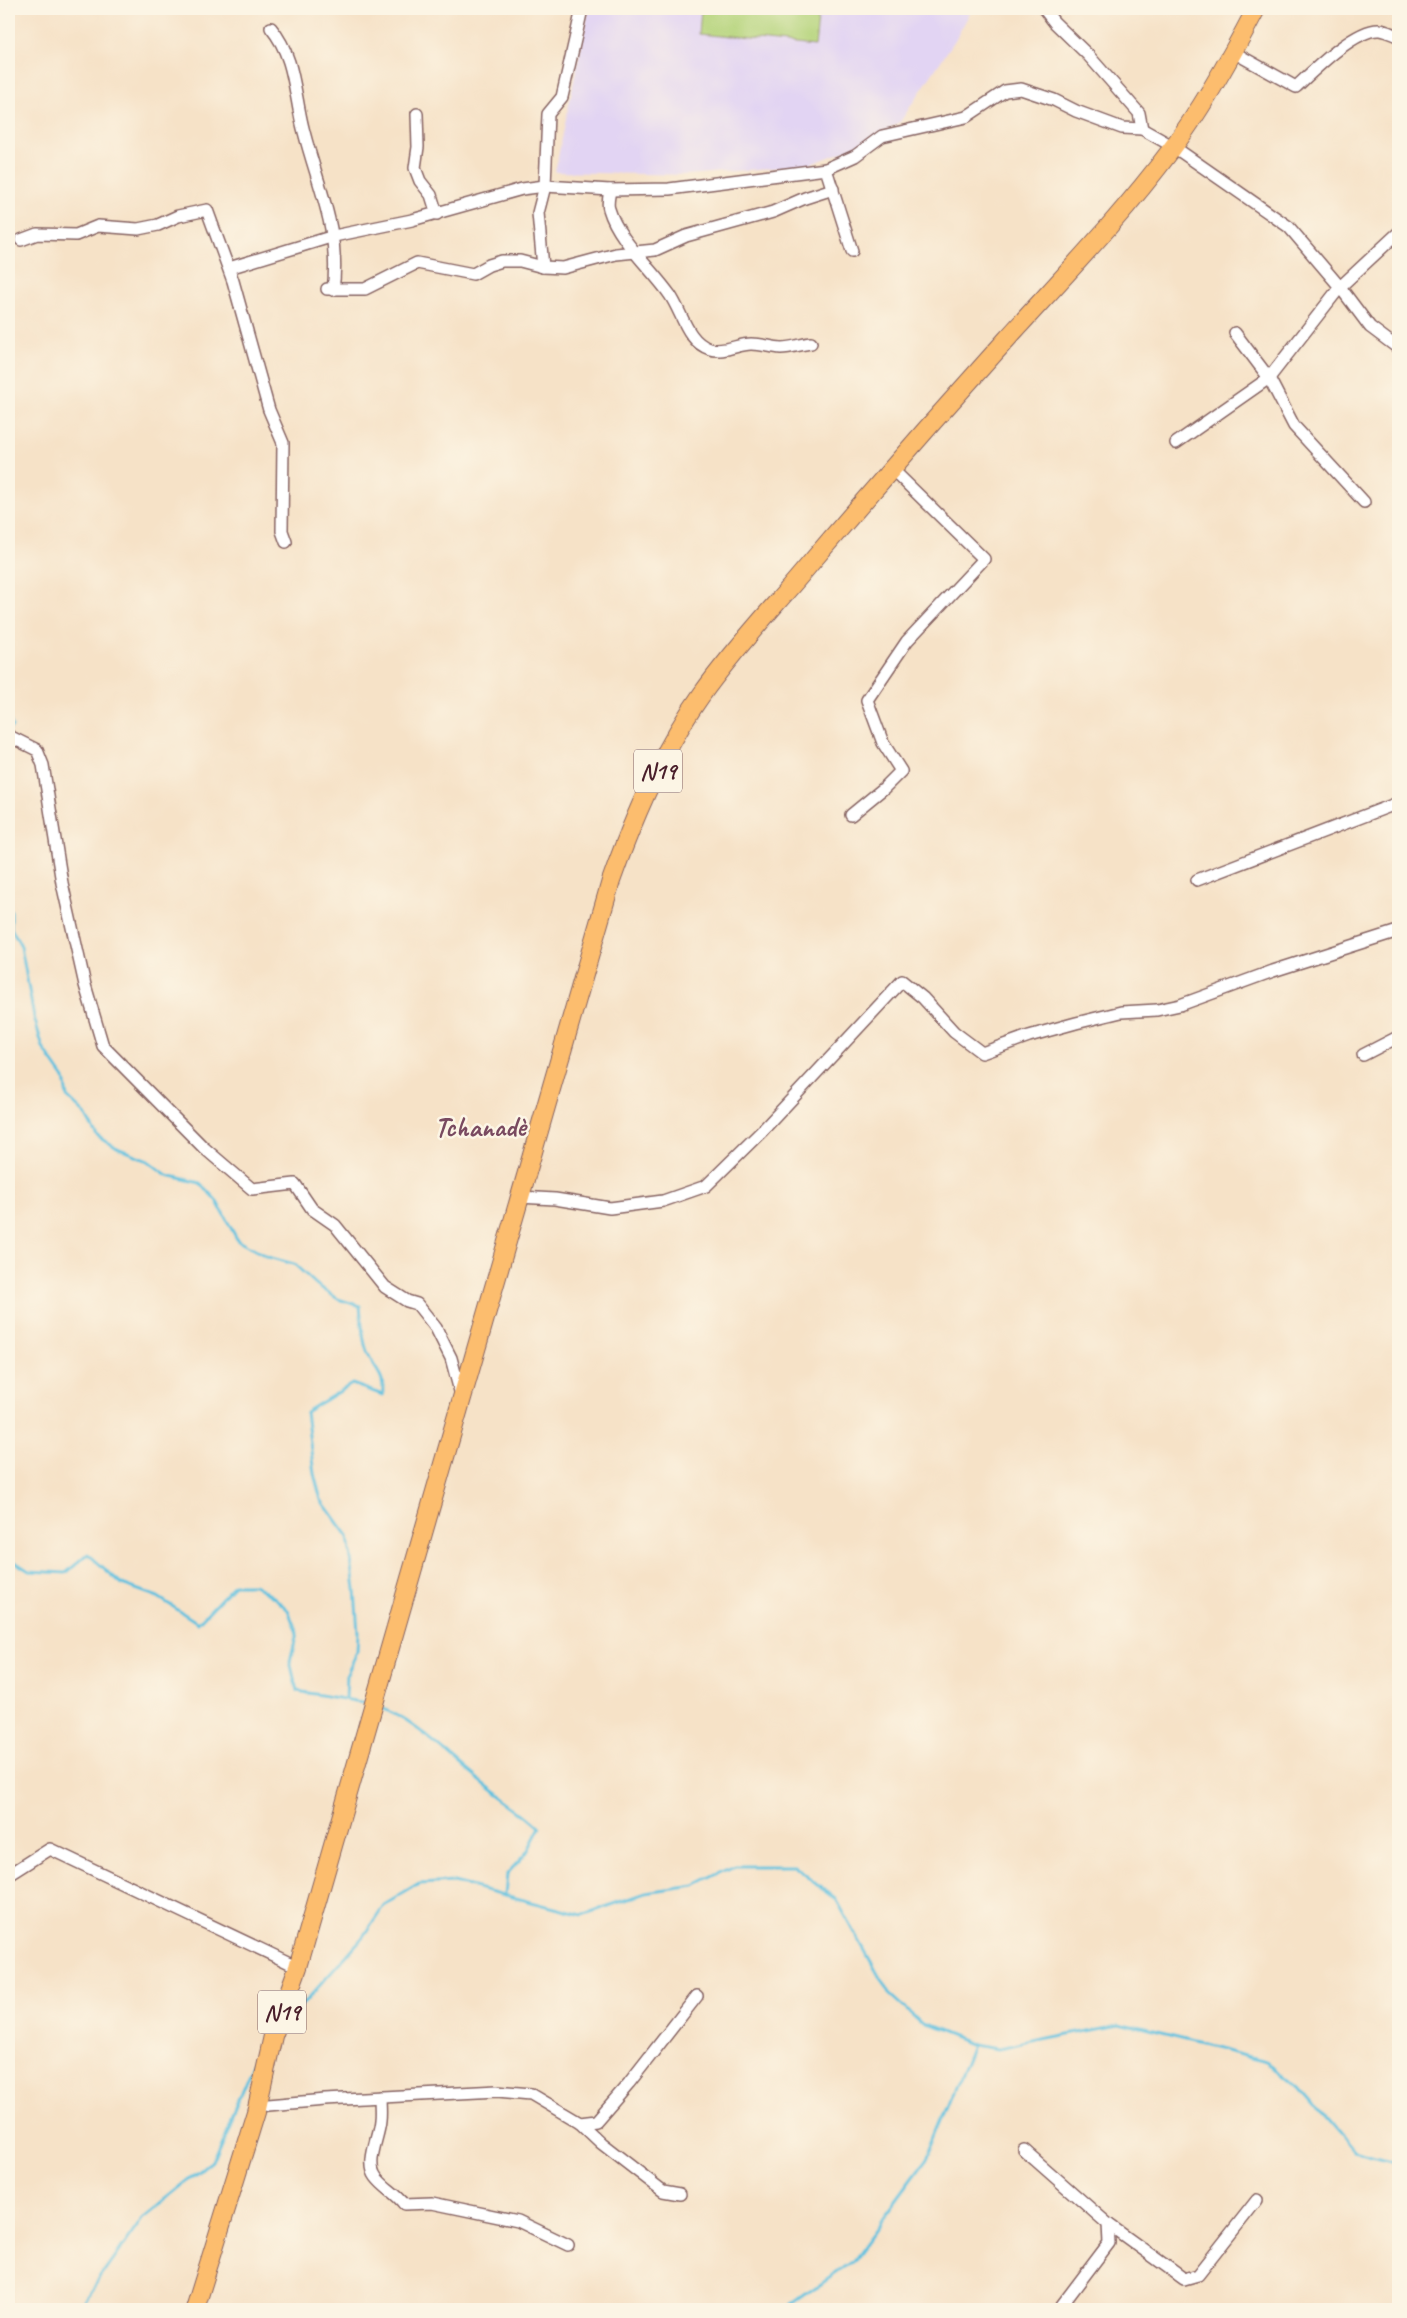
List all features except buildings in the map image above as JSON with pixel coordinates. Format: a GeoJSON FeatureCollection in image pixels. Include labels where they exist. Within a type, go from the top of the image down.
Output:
{"type":"FeatureCollection","features":[{"type":"Feature","properties":{"kind":"main road","name":"N19"},"geometry":{"type":"LineString","coordinates":[[195,2309],[257,2106],[274,2036],[298,1967],[611,881],[634,821],[658,770],[700,697],[717,674],[891,468],[1124,209],[1174,147],[1233,52],[1256,9]]}},
{"type":"Feature","properties":{"kind":"street"},"geometry":{"type":"LineString","coordinates":[[543,267],[538,213],[545,186],[548,114],[562,97],[582,9]]}},
{"type":"Feature","properties":{"kind":"street"},"geometry":{"type":"LineString","coordinates":[[1044,9],[1139,113],[1142,129]]}},
{"type":"Feature","properties":{"kind":"street"},"geometry":{"type":"LineString","coordinates":[[271,28],[286,50],[297,87],[303,131],[334,236],[336,271],[330,289],[365,289],[417,263],[473,274],[489,264],[502,262],[520,261],[543,267],[563,268],[616,254],[655,250],[686,236],[773,212],[832,189]]}},
{"type":"Feature","properties":{"kind":"street"},"geometry":{"type":"LineString","coordinates":[[1233,52],[1296,87],[1329,55],[1360,36],[1378,30],[1398,36]]}},
{"type":"Feature","properties":{"kind":"street"},"geometry":{"type":"LineString","coordinates":[[229,268],[334,236],[437,214],[522,189],[545,186],[610,190],[669,190],[729,180],[826,169],[855,156],[882,136],[966,117],[1005,91],[1021,89],[1054,100],[1076,111],[1122,128],[1142,129],[1174,147],[1289,227],[1340,287],[1370,327],[1398,348]]}},
{"type":"Feature","properties":{"kind":"street"},"geometry":{"type":"LineString","coordinates":[[416,114],[418,147],[415,168],[420,180],[431,195],[437,214]]}},
{"type":"Feature","properties":{"kind":"street"},"geometry":{"type":"LineString","coordinates":[[826,169],[852,251]]}},
{"type":"Feature","properties":{"kind":"street"},"geometry":{"type":"LineString","coordinates":[[610,190],[608,208],[635,253],[652,270],[672,297],[683,322],[696,339],[710,349],[730,349],[750,344],[783,348],[811,343]]}},
{"type":"Feature","properties":{"kind":"street"},"geometry":{"type":"LineString","coordinates":[[21,240],[37,234],[76,235],[98,226],[138,230],[158,225],[178,216],[207,210],[229,268],[269,410],[284,443],[282,531],[286,542]]}},
{"type":"Feature","properties":{"kind":"street"},"geometry":{"type":"LineString","coordinates":[[1176,443],[1269,378],[1340,287],[1398,233]]}},
{"type":"Feature","properties":{"kind":"street"},"geometry":{"type":"LineString","coordinates":[[1235,333],[1269,378],[1294,426],[1364,502]]}},
{"type":"Feature","properties":{"kind":"street"},"geometry":{"type":"LineString","coordinates":[[851,815],[884,788],[901,770],[883,743],[867,700],[908,642],[984,559],[891,468]]}},
{"type":"Feature","properties":{"kind":"street"},"geometry":{"type":"LineString","coordinates":[[9,736],[37,750],[43,765],[62,883],[85,985],[103,1046],[203,1147],[252,1189],[295,1184],[312,1209],[335,1225],[385,1286],[407,1301],[417,1304],[431,1322],[451,1358],[462,1397]]}},
{"type":"Feature","properties":{"kind":"street"},"geometry":{"type":"LineString","coordinates":[[1198,880],[1398,803]]}},
{"type":"Feature","properties":{"kind":"street"},"geometry":{"type":"LineString","coordinates":[[519,1197],[555,1199],[610,1208],[663,1201],[706,1186],[762,1131],[902,981],[923,998],[954,1032],[982,1053],[1029,1036],[1121,1012],[1157,1010],[1180,1005],[1273,971],[1398,930]]}},
{"type":"Feature","properties":{"kind":"street"},"geometry":{"type":"LineString","coordinates":[[1363,1055],[1398,1037]]}},
{"type":"Feature","properties":{"kind":"street"},"geometry":{"type":"LineString","coordinates":[[9,1875],[50,1849],[298,1967]]}},
{"type":"Feature","properties":{"kind":"street"},"geometry":{"type":"LineString","coordinates":[[580,2123],[596,2121],[629,2083],[697,1996]]}},
{"type":"Feature","properties":{"kind":"street"},"geometry":{"type":"LineString","coordinates":[[257,2106],[325,2100],[497,2091],[531,2094],[580,2123],[601,2143],[663,2191],[680,2194]]}},
{"type":"Feature","properties":{"kind":"street"},"geometry":{"type":"LineString","coordinates":[[380,2097],[380,2121],[372,2164],[375,2176],[384,2186],[396,2194],[404,2204],[432,2203],[518,2221],[568,2245]]}},
{"type":"Feature","properties":{"kind":"street"},"geometry":{"type":"LineString","coordinates":[[1024,2150],[1108,2224],[1184,2279],[1198,2275],[1257,2200]]}},
{"type":"Feature","properties":{"kind":"street"},"geometry":{"type":"LineString","coordinates":[[1059,2309],[1109,2243],[1108,2224]]}},
{"type":"Feature","properties":{"kind":"shaded area"},"geometry":{"type":"Polygon","coordinates":[[[589,9],[972,9],[955,40],[900,122],[869,142],[808,165],[687,175],[555,172],[589,9]]]}},
{"type":"Feature","properties":{"kind":"green space"},"geometry":{"type":"Polygon","coordinates":[[[701,9],[819,9],[815,46],[699,34],[701,9]]]}},
{"type":"Feature","properties":{"kind":"waterway"},"geometry":{"type":"LineString","coordinates":[[9,718],[12,726],[9,730]]}},
{"type":"Feature","properties":{"kind":"waterway"},"geometry":{"type":"LineString","coordinates":[[9,909],[11,912],[11,928],[21,947],[34,1017],[43,1048],[64,1078],[67,1097],[85,1114],[97,1136],[117,1149],[148,1161],[167,1175],[200,1183],[216,1200],[238,1241],[268,1257],[294,1264],[317,1285],[338,1299],[360,1306],[365,1346],[381,1379],[383,1395],[352,1384],[306,1412],[314,1474],[321,1500],[348,1537],[355,1589],[358,1633],[357,1652],[347,1674],[346,1699]]}},
{"type":"Feature","properties":{"kind":"waterway"},"geometry":{"type":"LineString","coordinates":[[9,1558],[29,1571],[66,1573],[88,1554],[122,1584],[158,1597],[198,1623],[234,1585],[254,1585],[275,1598],[288,1610],[297,1633],[290,1661],[297,1691],[367,1703]]}},
{"type":"Feature","properties":{"kind":"waterway"},"geometry":{"type":"LineString","coordinates":[[378,1707],[391,1712],[419,1730],[540,1827],[527,1852],[507,1874],[505,1894]]}},
{"type":"Feature","properties":{"kind":"waterway"},"geometry":{"type":"LineString","coordinates":[[289,2016],[305,2002],[362,1938],[384,1905],[419,1884],[454,1882],[582,1915],[646,1893],[695,1886],[734,1866],[794,1866],[836,1899],[889,1994],[923,2025],[973,2045],[998,2049],[1119,2025],[1267,2061],[1298,2087],[1354,2152],[1398,2164]]}},
{"type":"Feature","properties":{"kind":"waterway"},"geometry":{"type":"LineString","coordinates":[[78,2309],[143,2217],[212,2161],[257,2054],[264,2045]]}},
{"type":"Feature","properties":{"kind":"waterway"},"geometry":{"type":"LineString","coordinates":[[785,2309],[851,2262],[927,2159],[973,2045]]}},
{"type":"Feature","properties":{"kind":"district","name":"Tchanadè"},"geometry":{"type":"Point","coordinates":[480,1126]}}]}
